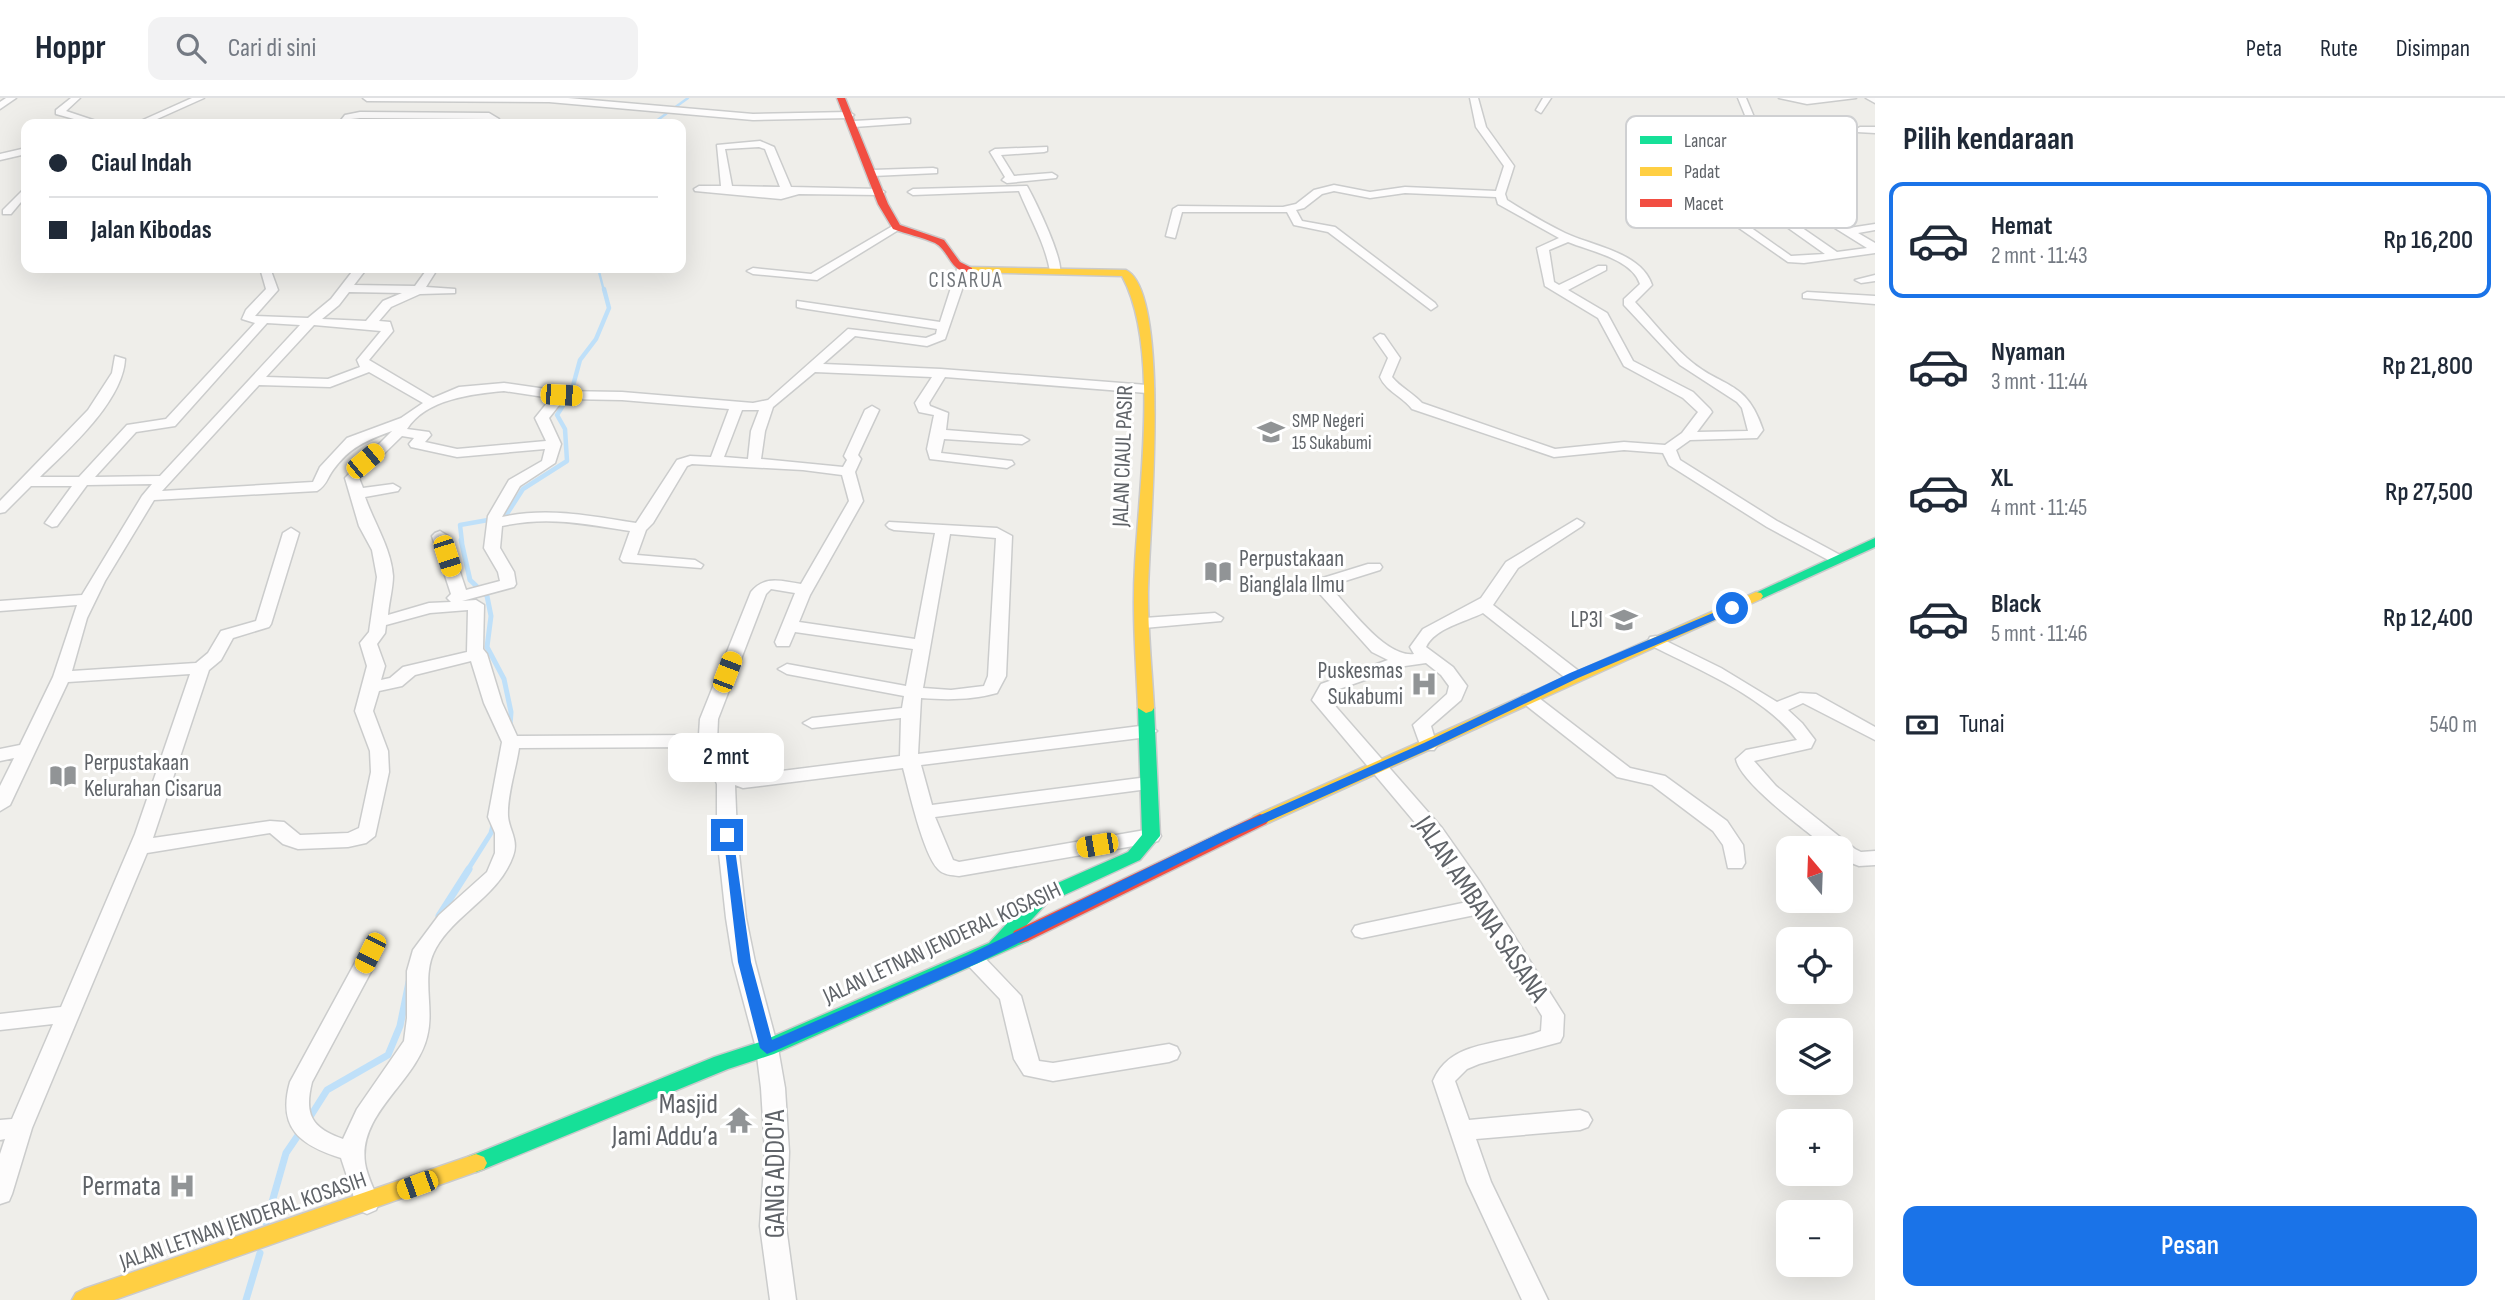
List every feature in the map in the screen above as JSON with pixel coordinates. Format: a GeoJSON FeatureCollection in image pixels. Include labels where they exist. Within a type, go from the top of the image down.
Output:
{"type":"FeatureCollection","features":[{"type":"Feature","properties":{"kind":"main road"},"geometry":{"type":"LineString","coordinates":[[841,98],[896,227],[941,242],[963,269]]}},
{"type":"Feature","properties":{"kind":"main road","name":"JALAN CIAUL PASIR"},"geometry":{"type":"LineString","coordinates":[[963,269],[1114,271],[1130,276],[1142,313],[1149,362],[1141,595],[1151,836]]}},
{"type":"Feature","properties":{"kind":"main road","name":"JALAN LETNAN JENDERAL KOSASIH"},"geometry":{"type":"LineString","coordinates":[[84,1300],[517,1149],[721,1063],[767,1048],[973,959],[1229,834],[1875,542]]}},
{"type":"Feature","properties":{"kind":"main road"},"geometry":{"type":"LineString","coordinates":[[995,947],[1041,898],[1134,856],[1151,836]]}},
{"type":"Feature","properties":{"kind":"street"},"geometry":{"type":"LineString","coordinates":[[0,106],[12,98]]}},
{"type":"Feature","properties":{"kind":"street"},"geometry":{"type":"LineString","coordinates":[[76,98],[59,112],[84,119]]}},
{"type":"Feature","properties":{"kind":"street"},"geometry":{"type":"LineString","coordinates":[[151,119],[200,98]]}},
{"type":"Feature","properties":{"kind":"street"},"geometry":{"type":"LineString","coordinates":[[367,98],[549,99],[760,117],[907,121]]}},
{"type":"Feature","properties":{"kind":"street"},"geometry":{"type":"LineString","coordinates":[[1474,98],[1479,123],[1487,140],[1508,166],[1508,177],[1500,194],[1502,202],[1569,238],[1593,245],[1644,277],[1646,285],[1628,302],[1684,362],[1742,399],[1749,408],[1756,429],[1752,435],[1687,436]]}},
{"type":"Feature","properties":{"kind":"street"},"geometry":{"type":"LineString","coordinates":[[1541,110],[1547,98]]}},
{"type":"Feature","properties":{"kind":"street"},"geometry":{"type":"LineString","coordinates":[[1742,98],[1749,116]]}},
{"type":"Feature","properties":{"kind":"street"},"geometry":{"type":"LineString","coordinates":[[1783,98],[1807,101],[1852,98]]}},
{"type":"Feature","properties":{"kind":"street"},"geometry":{"type":"LineString","coordinates":[[1870,98],[1875,100]]}},
{"type":"Feature","properties":{"kind":"street"},"geometry":{"type":"LineString","coordinates":[[445,119],[451,100]]}},
{"type":"Feature","properties":{"kind":"street"},"geometry":{"type":"LineString","coordinates":[[347,119],[356,115],[386,119]]}},
{"type":"Feature","properties":{"kind":"street"},"geometry":{"type":"LineString","coordinates":[[462,119],[489,116],[494,119]]}},
{"type":"Feature","properties":{"kind":"street"},"geometry":{"type":"LineString","coordinates":[[760,117],[762,131]]}},
{"type":"Feature","properties":{"kind":"street"},"geometry":{"type":"LineString","coordinates":[[1860,130],[1875,130]]}},
{"type":"Feature","properties":{"kind":"street"},"geometry":{"type":"LineString","coordinates":[[727,189],[720,147],[761,144],[769,147],[792,191]]}},
{"type":"Feature","properties":{"kind":"street"},"geometry":{"type":"LineString","coordinates":[[1011,179],[993,148],[1044,149]]}},
{"type":"Feature","properties":{"kind":"street"},"geometry":{"type":"LineString","coordinates":[[0,157],[21,152]]}},
{"type":"Feature","properties":{"kind":"street"},"geometry":{"type":"LineString","coordinates":[[873,173],[933,171]]}},
{"type":"Feature","properties":{"kind":"street"},"geometry":{"type":"LineString","coordinates":[[990,189],[990,181],[1052,176]]}},
{"type":"Feature","properties":{"kind":"street"},"geometry":{"type":"LineString","coordinates":[[1171,236],[1178,209],[1206,208],[1246,212],[1290,208],[1300,206],[1318,192],[1334,188],[1370,195],[1405,190],[1500,194]]}},
{"type":"Feature","properties":{"kind":"street"},"geometry":{"type":"LineString","coordinates":[[792,191],[781,196],[699,190],[727,189],[880,192]]}},
{"type":"Feature","properties":{"kind":"street"},"geometry":{"type":"LineString","coordinates":[[913,192],[1024,189],[1038,225],[1052,249],[1056,271]]}},
{"type":"Feature","properties":{"kind":"street"},"geometry":{"type":"LineString","coordinates":[[3,212],[21,195]]}},
{"type":"Feature","properties":{"kind":"street"},"geometry":{"type":"LineString","coordinates":[[1290,208],[1298,223],[1331,229],[1431,306]]}},
{"type":"Feature","properties":{"kind":"street"},"geometry":{"type":"LineString","coordinates":[[3,212],[21,213]]}},
{"type":"Feature","properties":{"kind":"street"},"geometry":{"type":"LineString","coordinates":[[754,271],[813,278],[896,227]]}},
{"type":"Feature","properties":{"kind":"street"},"geometry":{"type":"LineString","coordinates":[[1849,231],[1875,227]]}},
{"type":"Feature","properties":{"kind":"street"},"geometry":{"type":"LineString","coordinates":[[1745,228],[1785,257],[1804,260],[1875,249]]}},
{"type":"Feature","properties":{"kind":"street"},"geometry":{"type":"LineString","coordinates":[[1794,228],[1835,256]]}},
{"type":"Feature","properties":{"kind":"street"},"geometry":{"type":"LineString","coordinates":[[1844,228],[1875,249]]}},
{"type":"Feature","properties":{"kind":"street"},"geometry":{"type":"LineString","coordinates":[[1380,338],[1394,358],[1386,377],[1389,383],[1409,396],[1417,406],[1554,453],[1624,446],[1668,449],[1687,436],[1705,417],[1703,407],[1689,395],[1628,363],[1603,316],[1549,284],[1543,248],[1569,238]]}},
{"type":"Feature","properties":{"kind":"street"},"geometry":{"type":"LineString","coordinates":[[1559,290],[1602,268]]}},
{"type":"Feature","properties":{"kind":"street"},"geometry":{"type":"LineString","coordinates":[[754,463],[758,431],[767,405],[815,368],[852,332],[930,342],[939,338],[963,269]]}},
{"type":"Feature","properties":{"kind":"street"},"geometry":{"type":"LineString","coordinates":[[267,273],[272,290],[247,317],[263,321],[308,324],[384,325],[388,328],[363,360],[369,368],[432,403]]}},
{"type":"Feature","properties":{"kind":"street"},"geometry":{"type":"LineString","coordinates":[[0,805],[62,677],[69,647],[88,599],[149,496],[308,324],[335,302],[356,273]]}},
{"type":"Feature","properties":{"kind":"street"},"geometry":{"type":"LineString","coordinates":[[370,324],[387,304],[418,290],[430,273]]}},
{"type":"Feature","properties":{"kind":"street"},"geometry":{"type":"LineString","coordinates":[[1860,280],[1875,278]]}},
{"type":"Feature","properties":{"kind":"street"},"geometry":{"type":"LineString","coordinates":[[345,288],[451,291]]}},
{"type":"Feature","properties":{"kind":"street"},"geometry":{"type":"LineString","coordinates":[[1807,296],[1875,300]]}},
{"type":"Feature","properties":{"kind":"street"},"geometry":{"type":"LineString","coordinates":[[801,304],[943,326]]}},
{"type":"Feature","properties":{"kind":"street"},"geometry":{"type":"LineString","coordinates":[[52,523],[83,481],[132,428],[163,426],[179,415],[263,321]]}},
{"type":"Feature","properties":{"kind":"street"},"geometry":{"type":"LineString","coordinates":[[0,509],[91,414],[119,374],[119,359]]}},
{"type":"Feature","properties":{"kind":"street"},"geometry":{"type":"LineString","coordinates":[[256,381],[330,383],[369,368]]}},
{"type":"Feature","properties":{"kind":"street"},"geometry":{"type":"LineString","coordinates":[[815,368],[941,373],[1147,390]]}},
{"type":"Feature","properties":{"kind":"street"},"geometry":{"type":"LineString","coordinates":[[941,373],[922,403],[924,409],[941,413],[935,456],[1007,464]]}},
{"type":"Feature","properties":{"kind":"street"},"geometry":{"type":"LineString","coordinates":[[140,847],[270,827],[277,827],[290,839],[298,842],[348,840],[364,835],[370,825],[380,772],[379,751],[364,711],[376,666],[368,643],[377,633],[380,622],[385,577],[380,550],[355,494],[352,478],[365,461],[432,403],[459,391],[492,387],[561,395],[622,396],[736,407],[767,405]]}},
{"type":"Feature","properties":{"kind":"street"},"geometry":{"type":"LineString","coordinates":[[380,622],[460,596],[508,584],[506,572],[492,548],[498,508],[514,483],[548,463],[554,444],[542,418],[561,395]]}},
{"type":"Feature","properties":{"kind":"street"},"geometry":{"type":"LineString","coordinates":[[716,461],[736,407]]}},
{"type":"Feature","properties":{"kind":"street"},"geometry":{"type":"LineString","coordinates":[[872,410],[851,456],[854,459],[848,472],[856,501],[806,589],[786,634],[921,645]]}},
{"type":"Feature","properties":{"kind":"street"},"geometry":{"type":"LineString","coordinates":[[149,496],[312,488],[319,484],[325,470],[352,441],[402,427],[424,435],[416,444],[457,453],[554,444]]}},
{"type":"Feature","properties":{"kind":"street"},"geometry":{"type":"LineString","coordinates":[[939,433],[1022,440]]}},
{"type":"Feature","properties":{"kind":"street"},"geometry":{"type":"LineString","coordinates":[[1668,449],[1674,462],[1707,485],[1838,559]]}},
{"type":"Feature","properties":{"kind":"street"},"geometry":{"type":"LineString","coordinates":[[695,565],[624,564],[639,528],[646,523],[682,463],[690,460],[754,463],[848,472]]}},
{"type":"Feature","properties":{"kind":"street"},"geometry":{"type":"LineString","coordinates":[[25,482],[162,480]]}},
{"type":"Feature","properties":{"kind":"street"},"geometry":{"type":"LineString","coordinates":[[355,494],[393,488]]}},
{"type":"Feature","properties":{"kind":"street"},"geometry":{"type":"LineString","coordinates":[[495,523],[531,515],[555,515],[639,528]]}},
{"type":"Feature","properties":{"kind":"street"},"geometry":{"type":"LineString","coordinates":[[1428,746],[1422,731],[1425,719],[1458,691],[1454,679],[1418,647],[1422,638],[1483,605],[1494,595],[1504,573],[1512,565],[1577,523]]}},
{"type":"Feature","properties":{"kind":"street"},"geometry":{"type":"LineString","coordinates":[[787,669],[913,692],[979,694],[991,689],[997,676],[1004,536],[997,533],[894,525]]}},
{"type":"Feature","properties":{"kind":"street"},"geometry":{"type":"LineString","coordinates":[[943,529],[909,712],[909,762],[923,812],[942,860],[953,869],[1151,836]]}},
{"type":"Feature","properties":{"kind":"street"},"geometry":{"type":"LineString","coordinates":[[0,1193],[10,1129],[68,1014],[140,847],[201,668],[215,656],[227,635],[263,624],[290,533]]}},
{"type":"Feature","properties":{"kind":"street"},"geometry":{"type":"LineString","coordinates":[[440,536],[460,596]]}},
{"type":"Feature","properties":{"kind":"street"},"geometry":{"type":"LineString","coordinates":[[1374,567],[1319,584],[1378,648],[1402,661],[1428,657]]}},
{"type":"Feature","properties":{"kind":"street"},"geometry":{"type":"LineString","coordinates":[[511,741],[708,741],[709,719],[759,592],[767,584],[806,589]]}},
{"type":"Feature","properties":{"kind":"street"},"geometry":{"type":"LineString","coordinates":[[0,606],[88,599]]}},
{"type":"Feature","properties":{"kind":"street"},"geometry":{"type":"LineString","coordinates":[[367,1203],[353,1163],[352,1151],[361,1120],[398,1074],[415,1040],[419,965],[425,948],[495,876],[501,866],[505,833],[498,817],[511,741],[493,703],[475,646],[478,634],[475,604],[429,608]]}},
{"type":"Feature","properties":{"kind":"street"},"geometry":{"type":"LineString","coordinates":[[1483,605],[1574,676]]}},
{"type":"Feature","properties":{"kind":"street"},"geometry":{"type":"LineString","coordinates":[[1144,623],[1215,618]]}},
{"type":"Feature","properties":{"kind":"street"},"geometry":{"type":"LineString","coordinates":[[1656,641],[1777,709],[1797,726],[1806,740],[1805,744],[1747,757],[1745,763],[1769,790],[1848,854],[1859,859],[1875,858]]}},
{"type":"Feature","properties":{"kind":"street"},"geometry":{"type":"LineString","coordinates":[[371,688],[396,682],[409,671],[479,654]]}},
{"type":"Feature","properties":{"kind":"street","name":"JALAN AMBANA SASANA"},"geometry":{"type":"LineString","coordinates":[[1402,661],[1336,684],[1322,693],[1324,706],[1435,833],[1485,906],[1553,1015],[1555,1030],[1541,1042],[1466,1057],[1448,1069],[1444,1081],[1479,1182],[1532,1300]]}},
{"type":"Feature","properties":{"kind":"street"},"geometry":{"type":"LineString","coordinates":[[62,677],[201,668]]}},
{"type":"Feature","properties":{"kind":"street"},"geometry":{"type":"LineString","coordinates":[[1777,709],[1800,698],[1810,698],[1875,734]]}},
{"type":"Feature","properties":{"kind":"street"},"geometry":{"type":"LineString","coordinates":[[1529,699],[1625,773],[1658,780],[1720,826],[1733,845],[1735,863]]}},
{"type":"Feature","properties":{"kind":"street"},"geometry":{"type":"LineString","coordinates":[[812,723],[909,712]]}},
{"type":"Feature","properties":{"kind":"street"},"geometry":{"type":"LineString","coordinates":[[743,782],[1148,731]]}},
{"type":"Feature","properties":{"kind":"street","name":"GANG ADDO'A"},"geometry":{"type":"LineString","coordinates":[[708,741],[726,784],[727,835],[737,918],[744,962],[767,1048],[777,1130],[773,1226],[783,1300]]}},
{"type":"Feature","properties":{"kind":"street"},"geometry":{"type":"LineString","coordinates":[[0,755],[26,750]]}},
{"type":"Feature","properties":{"kind":"street"},"geometry":{"type":"LineString","coordinates":[[923,812],[1148,783]]}},
{"type":"Feature","properties":{"kind":"street"},"geometry":{"type":"LineString","coordinates":[[1362,931],[1485,906]]}},
{"type":"Feature","properties":{"kind":"street"},"geometry":{"type":"LineString","coordinates":[[352,1151],[312,1137],[302,1123],[296,1104],[301,1082],[370,953]]}},
{"type":"Feature","properties":{"kind":"street"},"geometry":{"type":"LineString","coordinates":[[973,959],[1010,996],[1025,1059],[1032,1069],[1054,1072],[1169,1053]]}},
{"type":"Feature","properties":{"kind":"street"},"geometry":{"type":"LineString","coordinates":[[0,1022],[68,1014]]}},
{"type":"Feature","properties":{"kind":"street"},"geometry":{"type":"LineString","coordinates":[[1460,1131],[1580,1120]]}},
{"type":"Feature","properties":{"kind":"waterway"},"geometry":{"type":"LineString","coordinates":[[659,119],[688,98]]}},
{"type":"Feature","properties":{"kind":"waterway"},"geometry":{"type":"LineString","coordinates":[[599,273],[604,291]]}},
{"type":"Feature","properties":{"kind":"waterway"},"geometry":{"type":"LineString","coordinates":[[462,542],[460,525],[505,517],[523,489],[567,461],[565,429],[557,415],[571,393],[580,360],[596,339],[609,308],[604,289]]}},
{"type":"Feature","properties":{"kind":"waterway"},"geometry":{"type":"LineString","coordinates":[[461,540],[470,580],[487,596],[491,616],[487,647],[504,679],[511,712],[510,726]]}},
{"type":"Feature","properties":{"kind":"waterway"},"geometry":{"type":"LineString","coordinates":[[467,871],[491,833],[494,822]]}},
{"type":"Feature","properties":{"kind":"waterway"},"geometry":{"type":"LineString","coordinates":[[439,916],[469,869]]}},
{"type":"Feature","properties":{"kind":"waterway"},"geometry":{"type":"LineString","coordinates":[[308,1120],[327,1090],[388,1055],[400,1026],[409,982]]}},
{"type":"Feature","properties":{"kind":"waterway"},"geometry":{"type":"LineString","coordinates":[[266,1223],[286,1153],[301,1131]]}},
{"type":"Feature","properties":{"kind":"waterway"},"geometry":{"type":"LineString","coordinates":[[246,1300],[260,1253]]}},
{"type":"Feature","properties":{"kind":"traffic: fast"},"geometry":{"type":"LineString","coordinates":[[1756,596],[1875,542]]}},
{"type":"Feature","properties":{"kind":"traffic: fast"},"geometry":{"type":"LineString","coordinates":[[996,946],[1041,898],[1134,856],[1151,836],[1146,708]]}},
{"type":"Feature","properties":{"kind":"traffic: fast"},"geometry":{"type":"LineString","coordinates":[[476,1163],[721,1063],[767,1048],[1021,936]]}},
{"type":"Feature","properties":{"kind":"traffic: slow"},"geometry":{"type":"LineString","coordinates":[[968,270],[1126,273],[1138,296],[1146,332],[1149,376],[1141,595],[1146,708]]}},
{"type":"Feature","properties":{"kind":"traffic: slow"},"geometry":{"type":"LineString","coordinates":[[1260,820],[1756,596]]}},
{"type":"Feature","properties":{"kind":"traffic: slow"},"geometry":{"type":"LineString","coordinates":[[84,1300],[476,1163]]}},
{"type":"Feature","properties":{"kind":"traffic: jam"},"geometry":{"type":"LineString","coordinates":[[841,98],[883,204],[896,227],[941,242],[956,264],[968,270]]}},
{"type":"Feature","properties":{"kind":"traffic: jam"},"geometry":{"type":"LineString","coordinates":[[1021,936],[1260,820]]}},
{"type":"Feature","properties":{"kind":"place","name":"SMP Negeri 15 Sukabumi"},"geometry":{"type":"Point","coordinates":[1271,432]}},
{"type":"Feature","properties":{"kind":"place","name":"Perpustakaan Bianglala Ilmu"},"geometry":{"type":"Point","coordinates":[1218,572]}},
{"type":"Feature","properties":{"kind":"place","name":"LP3I"},"geometry":{"type":"Point","coordinates":[1624,620]}},
{"type":"Feature","properties":{"kind":"place","name":"Puskesmas Sukabumi"},"geometry":{"type":"Point","coordinates":[1424,684]}},
{"type":"Feature","properties":{"kind":"place","name":"Perpustakaan Kelurahan Cisarua"},"geometry":{"type":"Point","coordinates":[63,776]}},
{"type":"Feature","properties":{"kind":"place","name":"Masjid Jami Addu’a"},"geometry":{"type":"Point","coordinates":[739,1120]}},
{"type":"Feature","properties":{"kind":"place","name":"Permata"},"geometry":{"type":"Point","coordinates":[182,1186]}},
{"type":"Feature","properties":{"kind":"district","name":"CISARUA"},"geometry":{"type":"Point","coordinates":[966,280]}},
{"type":"Feature","properties":{"kind":"route"},"geometry":{"type":"LineString","coordinates":[[727,835],[744,962],[756,998],[767,1048],[884,995],[973,959],[1229,834],[1428,746],[1574,676],[1732,608]]}}]}
